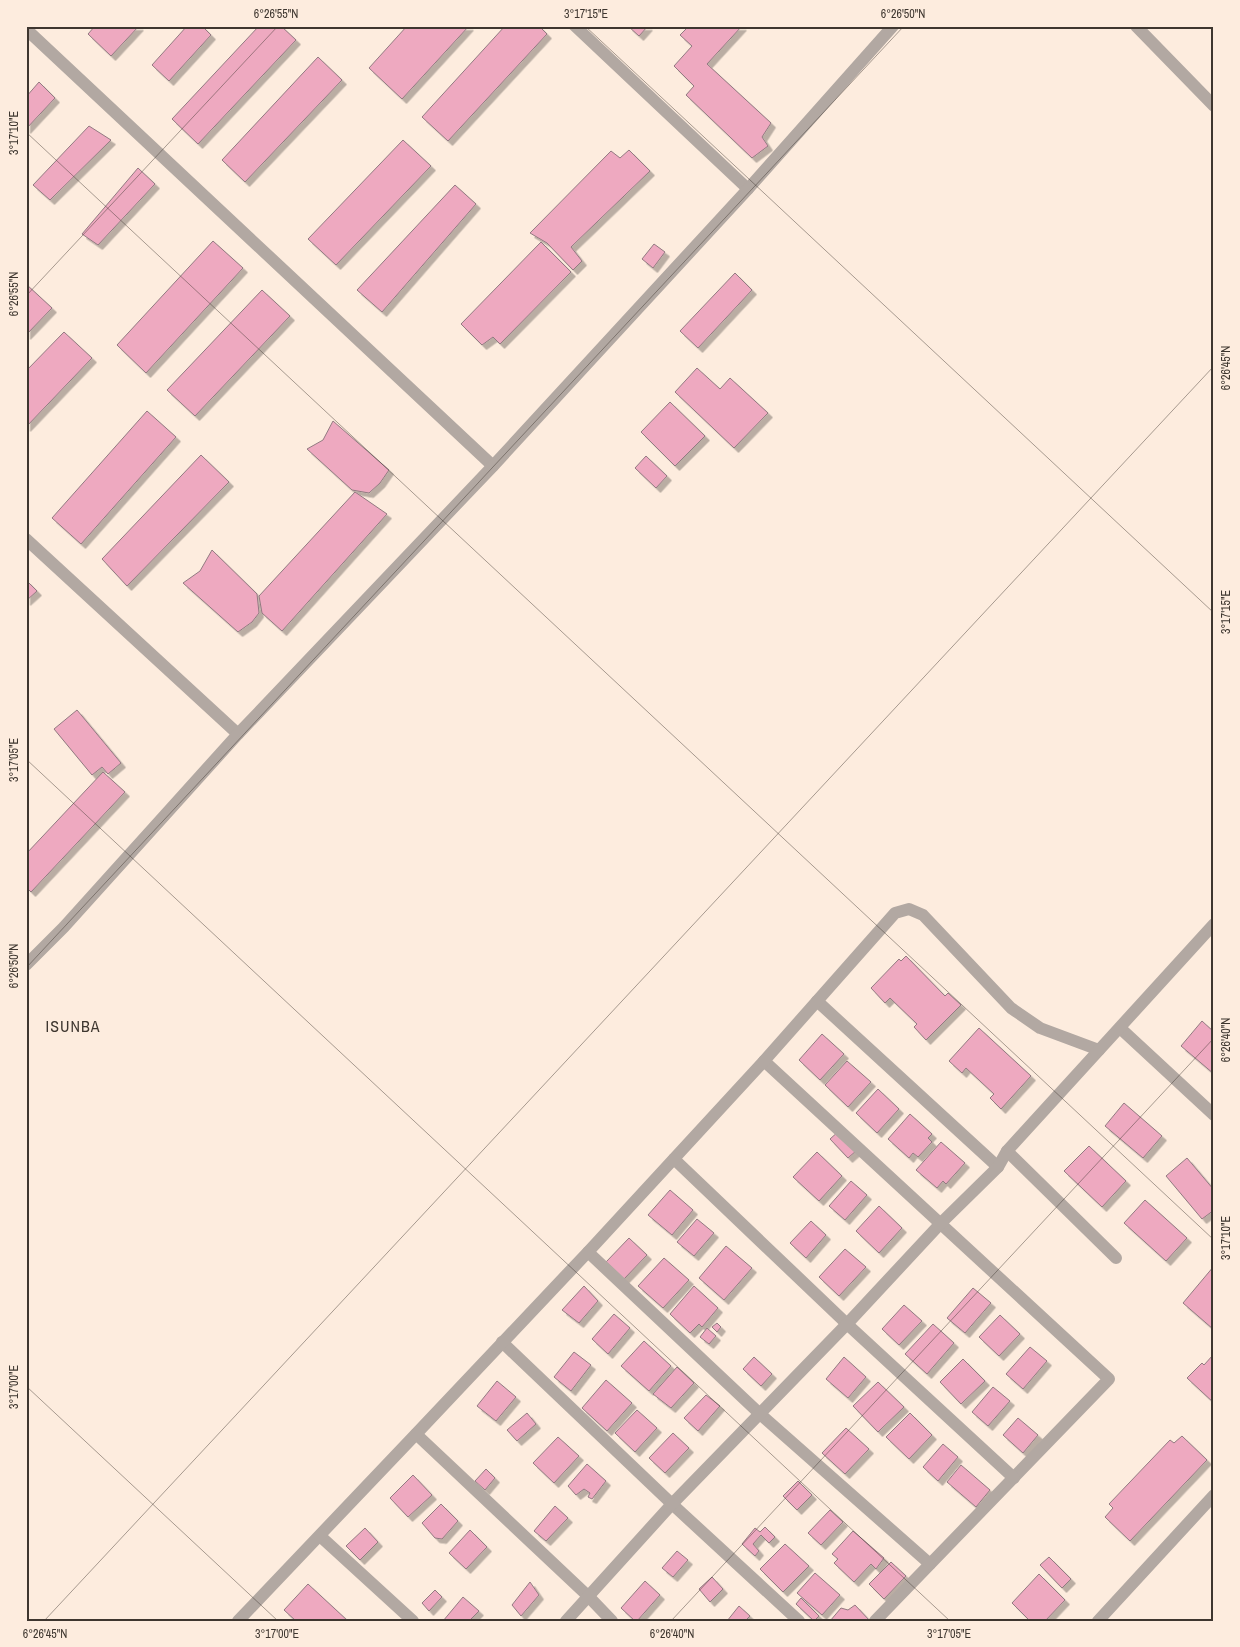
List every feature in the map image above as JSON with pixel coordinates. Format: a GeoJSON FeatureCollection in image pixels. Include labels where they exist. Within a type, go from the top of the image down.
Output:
{"type":"FeatureCollection","features":[{"type":"Feature","properties":{"kind":"street"},"geometry":{"type":"LineString","coordinates":[[575,26],[748,189]]}},
{"type":"Feature","properties":{"kind":"street"},"geometry":{"type":"LineString","coordinates":[[26,965],[64,927],[238,734],[493,466],[748,189],[893,26]]}},
{"type":"Feature","properties":{"kind":"street"},"geometry":{"type":"LineString","coordinates":[[1136,26],[1214,106]]}},
{"type":"Feature","properties":{"kind":"street"},"geometry":{"type":"LineString","coordinates":[[26,29],[493,466]]}},
{"type":"Feature","properties":{"kind":"street"},"geometry":{"type":"LineString","coordinates":[[26,538],[238,734]]}},
{"type":"Feature","properties":{"kind":"street"},"geometry":{"type":"LineString","coordinates":[[239,1620],[588,1252],[764,1061],[895,913],[909,909],[923,915],[1011,1008],[1040,1028],[1099,1050]]}},
{"type":"Feature","properties":{"kind":"street"},"geometry":{"type":"LineString","coordinates":[[566,1621],[672,1504],[998,1166],[1007,1151],[1214,924]]}},
{"type":"Feature","properties":{"kind":"street"},"geometry":{"type":"LineString","coordinates":[[817,1002],[998,1166]]}},
{"type":"Feature","properties":{"kind":"street"},"geometry":{"type":"LineString","coordinates":[[1120,1028],[1214,1115]]}},
{"type":"Feature","properties":{"kind":"street"},"geometry":{"type":"LineString","coordinates":[[764,1061],[1109,1379],[875,1621]]}},
{"type":"Feature","properties":{"kind":"street"},"geometry":{"type":"LineString","coordinates":[[1007,1151],[1116,1258]]}},
{"type":"Feature","properties":{"kind":"street"},"geometry":{"type":"LineString","coordinates":[[674,1159],[847,1324],[1014,1478]]}},
{"type":"Feature","properties":{"kind":"street"},"geometry":{"type":"LineString","coordinates":[[588,1252],[760,1414],[930,1564]]}},
{"type":"Feature","properties":{"kind":"street"},"geometry":{"type":"LineString","coordinates":[[502,1342],[672,1504],[799,1621]]}},
{"type":"Feature","properties":{"kind":"street"},"geometry":{"type":"LineString","coordinates":[[416,1434],[612,1621]]}},
{"type":"Feature","properties":{"kind":"street"},"geometry":{"type":"LineString","coordinates":[[1098,1621],[1214,1495]]}},
{"type":"Feature","properties":{"kind":"street"},"geometry":{"type":"LineString","coordinates":[[320,1536],[413,1621]]}},
{"type":"Feature","properties":{"kind":"building"},"geometry":{"type":"Polygon","coordinates":[[[95,26],[139,26],[111,56],[88,34],[95,26]]]}},
{"type":"Feature","properties":{"kind":"building"},"geometry":{"type":"Polygon","coordinates":[[[187,26],[202,26],[211,35],[169,81],[152,65],[187,26]]]}},
{"type":"Feature","properties":{"kind":"building"},"geometry":{"type":"Polygon","coordinates":[[[259,26],[281,26],[296,40],[198,144],[172,119],[259,26]]]}},
{"type":"Feature","properties":{"kind":"building"},"geometry":{"type":"Polygon","coordinates":[[[407,26],[469,26],[402,99],[369,68],[407,26]]]}},
{"type":"Feature","properties":{"kind":"building"},"geometry":{"type":"Polygon","coordinates":[[[505,26],[539,26],[547,34],[448,141],[422,117],[505,26]]]}},
{"type":"Feature","properties":{"kind":"building"},"geometry":{"type":"Polygon","coordinates":[[[628,26],[648,26],[639,36],[628,26]]]}},
{"type":"Feature","properties":{"kind":"building"},"geometry":{"type":"Polygon","coordinates":[[[689,26],[742,26],[707,64],[771,123],[762,137],[768,146],[752,158],[686,95],[694,86],[674,66],[692,46],[680,35],[689,26]]]}},
{"type":"Feature","properties":{"kind":"building"},"geometry":{"type":"Polygon","coordinates":[[[318,57],[342,80],[245,182],[222,160],[318,57]]]}},
{"type":"Feature","properties":{"kind":"building"},"geometry":{"type":"Polygon","coordinates":[[[39,82],[55,98],[26,129],[26,97],[39,82]]]}},
{"type":"Feature","properties":{"kind":"building"},"geometry":{"type":"Polygon","coordinates":[[[89,126],[111,140],[50,200],[33,185],[89,126]]]}},
{"type":"Feature","properties":{"kind":"building"},"geometry":{"type":"Polygon","coordinates":[[[403,140],[431,166],[336,265],[308,239],[403,140]]]}},
{"type":"Feature","properties":{"kind":"building"},"geometry":{"type":"Polygon","coordinates":[[[629,150],[650,171],[571,247],[582,261],[573,270],[547,243],[530,233],[611,151],[620,158],[629,150]]]}},
{"type":"Feature","properties":{"kind":"building"},"geometry":{"type":"Polygon","coordinates":[[[138,168],[155,184],[98,245],[82,234],[138,168]]]}},
{"type":"Feature","properties":{"kind":"building"},"geometry":{"type":"Polygon","coordinates":[[[455,185],[476,204],[382,312],[357,290],[455,185]]]}},
{"type":"Feature","properties":{"kind":"building"},"geometry":{"type":"Polygon","coordinates":[[[213,241],[243,268],[146,373],[117,345],[213,241]]]}},
{"type":"Feature","properties":{"kind":"building"},"geometry":{"type":"Polygon","coordinates":[[[541,242],[571,272],[500,344],[493,337],[482,345],[461,324],[541,242]]]}},
{"type":"Feature","properties":{"kind":"building"},"geometry":{"type":"Polygon","coordinates":[[[654,244],[665,252],[653,268],[642,259],[654,244]]]}},
{"type":"Feature","properties":{"kind":"building"},"geometry":{"type":"Polygon","coordinates":[[[735,273],[752,290],[698,348],[680,331],[735,273]]]}},
{"type":"Feature","properties":{"kind":"building"},"geometry":{"type":"Polygon","coordinates":[[[26,284],[52,308],[26,335],[26,284]]]}},
{"type":"Feature","properties":{"kind":"building"},"geometry":{"type":"Polygon","coordinates":[[[262,290],[290,316],[195,416],[167,390],[262,290]]]}},
{"type":"Feature","properties":{"kind":"building"},"geometry":{"type":"Polygon","coordinates":[[[64,332],[92,358],[26,427],[26,371],[64,332]]]}},
{"type":"Feature","properties":{"kind":"building"},"geometry":{"type":"Polygon","coordinates":[[[697,368],[720,389],[730,378],[768,413],[734,448],[675,392],[697,368]]]}},
{"type":"Feature","properties":{"kind":"building"},"geometry":{"type":"Polygon","coordinates":[[[670,402],[705,436],[675,466],[641,432],[670,402]]]}},
{"type":"Feature","properties":{"kind":"building"},"geometry":{"type":"Polygon","coordinates":[[[147,411],[176,437],[81,544],[52,518],[147,411]]]}},
{"type":"Feature","properties":{"kind":"building"},"geometry":{"type":"Polygon","coordinates":[[[333,421],[389,470],[380,483],[369,493],[352,490],[307,449],[323,440],[333,421]]]}},
{"type":"Feature","properties":{"kind":"building"},"geometry":{"type":"Polygon","coordinates":[[[201,455],[229,482],[127,586],[102,559],[201,455]]]}},
{"type":"Feature","properties":{"kind":"building"},"geometry":{"type":"Polygon","coordinates":[[[646,456],[667,476],[656,488],[635,468],[646,456]]]}},
{"type":"Feature","properties":{"kind":"building"},"geometry":{"type":"Polygon","coordinates":[[[355,492],[387,514],[282,631],[262,613],[259,596],[355,492]]]}},
{"type":"Feature","properties":{"kind":"building"},"geometry":{"type":"Polygon","coordinates":[[[212,550],[257,594],[259,613],[252,622],[238,632],[183,583],[200,571],[212,550]]]}},
{"type":"Feature","properties":{"kind":"building"},"geometry":{"type":"Polygon","coordinates":[[[26,580],[37,591],[26,601],[26,580]]]}},
{"type":"Feature","properties":{"kind":"building"},"geometry":{"type":"Polygon","coordinates":[[[77,710],[121,763],[108,774],[102,767],[92,775],[54,729],[77,710]]]}},
{"type":"Feature","properties":{"kind":"building"},"geometry":{"type":"Polygon","coordinates":[[[103,772],[125,792],[31,892],[26,887],[26,854],[103,772]]]}},
{"type":"Feature","properties":{"kind":"building"},"geometry":{"type":"Polygon","coordinates":[[[906,956],[945,996],[948,993],[961,1005],[926,1040],[914,1027],[917,1024],[890,998],[885,1003],[871,988],[899,959],[901,961],[906,956]]]}},
{"type":"Feature","properties":{"kind":"building"},"geometry":{"type":"Polygon","coordinates":[[[1202,1021],[1214,1032],[1214,1074],[1181,1046],[1202,1021]]]}},
{"type":"Feature","properties":{"kind":"building"},"geometry":{"type":"Polygon","coordinates":[[[979,1028],[1031,1076],[1001,1109],[990,1098],[994,1094],[966,1068],[962,1073],[949,1061],[979,1028]]]}},
{"type":"Feature","properties":{"kind":"building"},"geometry":{"type":"Polygon","coordinates":[[[822,1034],[844,1054],[820,1080],[799,1060],[822,1034]]]}},
{"type":"Feature","properties":{"kind":"building"},"geometry":{"type":"Polygon","coordinates":[[[847,1061],[871,1082],[848,1107],[825,1085],[847,1061]]]}},
{"type":"Feature","properties":{"kind":"building"},"geometry":{"type":"Polygon","coordinates":[[[878,1089],[899,1109],[877,1133],[856,1113],[878,1089]]]}},
{"type":"Feature","properties":{"kind":"building"},"geometry":{"type":"Polygon","coordinates":[[[1124,1103],[1162,1136],[1143,1158],[1105,1126],[1124,1103]]]}},
{"type":"Feature","properties":{"kind":"building"},"geometry":{"type":"Polygon","coordinates":[[[910,1114],[932,1134],[928,1138],[932,1142],[918,1157],[913,1153],[909,1158],[888,1139],[910,1114]]]}},
{"type":"Feature","properties":{"kind":"building"},"geometry":{"type":"Polygon","coordinates":[[[839,1131],[857,1150],[848,1158],[830,1139],[839,1131]]]}},
{"type":"Feature","properties":{"kind":"building"},"geometry":{"type":"Polygon","coordinates":[[[941,1142],[965,1163],[946,1184],[943,1181],[937,1188],[916,1170],[941,1142]]]}},
{"type":"Feature","properties":{"kind":"building"},"geometry":{"type":"Polygon","coordinates":[[[1089,1146],[1126,1181],[1102,1207],[1064,1171],[1089,1146]]]}},
{"type":"Feature","properties":{"kind":"building"},"geometry":{"type":"Polygon","coordinates":[[[817,1152],[842,1176],[819,1201],[793,1177],[817,1152]]]}},
{"type":"Feature","properties":{"kind":"building"},"geometry":{"type":"Polygon","coordinates":[[[1187,1158],[1214,1190],[1214,1210],[1202,1219],[1166,1176],[1187,1158]]]}},
{"type":"Feature","properties":{"kind":"building"},"geometry":{"type":"Polygon","coordinates":[[[851,1181],[867,1195],[845,1220],[829,1206],[851,1181]]]}},
{"type":"Feature","properties":{"kind":"building"},"geometry":{"type":"Polygon","coordinates":[[[670,1190],[693,1210],[672,1235],[648,1215],[670,1190]]]}},
{"type":"Feature","properties":{"kind":"building"},"geometry":{"type":"Polygon","coordinates":[[[1145,1200],[1187,1238],[1166,1261],[1124,1223],[1145,1200]]]}},
{"type":"Feature","properties":{"kind":"building"},"geometry":{"type":"Polygon","coordinates":[[[879,1206],[902,1228],[879,1253],[856,1231],[879,1206]]]}},
{"type":"Feature","properties":{"kind":"building"},"geometry":{"type":"Polygon","coordinates":[[[697,1219],[714,1233],[694,1256],[677,1242],[697,1219]]]}},
{"type":"Feature","properties":{"kind":"building"},"geometry":{"type":"Polygon","coordinates":[[[811,1221],[826,1235],[806,1258],[790,1243],[811,1221]]]}},
{"type":"Feature","properties":{"kind":"building"},"geometry":{"type":"Polygon","coordinates":[[[629,1238],[647,1255],[624,1279],[606,1262],[629,1238]]]}},
{"type":"Feature","properties":{"kind":"building"},"geometry":{"type":"Polygon","coordinates":[[[726,1246],[752,1268],[724,1300],[699,1278],[726,1246]]]}},
{"type":"Feature","properties":{"kind":"building"},"geometry":{"type":"Polygon","coordinates":[[[845,1249],[866,1267],[839,1296],[819,1277],[845,1249]]]}},
{"type":"Feature","properties":{"kind":"building"},"geometry":{"type":"Polygon","coordinates":[[[664,1258],[689,1280],[663,1308],[638,1286],[664,1258]]]}},
{"type":"Feature","properties":{"kind":"building"},"geometry":{"type":"Polygon","coordinates":[[[1214,1266],[1214,1328],[1213,1329],[1183,1303],[1214,1266]]]}},
{"type":"Feature","properties":{"kind":"building"},"geometry":{"type":"Polygon","coordinates":[[[584,1286],[598,1301],[579,1323],[562,1310],[584,1286]]]}},
{"type":"Feature","properties":{"kind":"building"},"geometry":{"type":"Polygon","coordinates":[[[694,1286],[718,1308],[702,1327],[699,1324],[690,1333],[670,1314],[694,1286]]]}},
{"type":"Feature","properties":{"kind":"building"},"geometry":{"type":"Polygon","coordinates":[[[973,1288],[991,1303],[965,1333],[947,1318],[973,1288]]]}},
{"type":"Feature","properties":{"kind":"building"},"geometry":{"type":"Polygon","coordinates":[[[904,1305],[922,1321],[899,1345],[882,1329],[904,1305]]]}},
{"type":"Feature","properties":{"kind":"building"},"geometry":{"type":"Polygon","coordinates":[[[614,1314],[630,1328],[608,1354],[592,1339],[614,1314]]]}},
{"type":"Feature","properties":{"kind":"building"},"geometry":{"type":"Polygon","coordinates":[[[1000,1315],[1020,1334],[999,1356],[979,1337],[1000,1315]]]}},
{"type":"Feature","properties":{"kind":"building"},"geometry":{"type":"Polygon","coordinates":[[[717,1323],[721,1327],[717,1332],[712,1327],[717,1323]]]}},
{"type":"Feature","properties":{"kind":"building"},"geometry":{"type":"Polygon","coordinates":[[[933,1324],[954,1343],[927,1374],[905,1354],[933,1324]]]}},
{"type":"Feature","properties":{"kind":"building"},"geometry":{"type":"Polygon","coordinates":[[[707,1328],[716,1336],[709,1344],[700,1337],[707,1328]]]}},
{"type":"Feature","properties":{"kind":"building"},"geometry":{"type":"Polygon","coordinates":[[[644,1341],[671,1366],[649,1391],[621,1366],[644,1341]]]}},
{"type":"Feature","properties":{"kind":"building"},"geometry":{"type":"Polygon","coordinates":[[[1030,1347],[1047,1361],[1023,1389],[1006,1374],[1030,1347]]]}},
{"type":"Feature","properties":{"kind":"building"},"geometry":{"type":"Polygon","coordinates":[[[574,1352],[591,1365],[571,1391],[554,1377],[574,1352]]]}},
{"type":"Feature","properties":{"kind":"building"},"geometry":{"type":"Polygon","coordinates":[[[1213,1355],[1214,1403],[1187,1378],[1202,1363],[1204,1365],[1213,1355]]]}},
{"type":"Feature","properties":{"kind":"building"},"geometry":{"type":"Polygon","coordinates":[[[754,1357],[772,1374],[761,1386],[743,1369],[754,1357]]]}},
{"type":"Feature","properties":{"kind":"building"},"geometry":{"type":"Polygon","coordinates":[[[844,1357],[866,1377],[848,1398],[826,1379],[844,1357]]]}},
{"type":"Feature","properties":{"kind":"building"},"geometry":{"type":"Polygon","coordinates":[[[963,1359],[985,1381],[961,1404],[940,1382],[963,1359]]]}},
{"type":"Feature","properties":{"kind":"building"},"geometry":{"type":"Polygon","coordinates":[[[677,1367],[694,1383],[671,1408],[653,1394],[677,1367]]]}},
{"type":"Feature","properties":{"kind":"building"},"geometry":{"type":"Polygon","coordinates":[[[606,1380],[632,1403],[607,1431],[582,1408],[606,1380]]]}},
{"type":"Feature","properties":{"kind":"building"},"geometry":{"type":"Polygon","coordinates":[[[497,1381],[516,1397],[496,1421],[477,1406],[497,1381]]]}},
{"type":"Feature","properties":{"kind":"building"},"geometry":{"type":"Polygon","coordinates":[[[878,1382],[904,1407],[878,1432],[853,1406],[878,1382]]]}},
{"type":"Feature","properties":{"kind":"building"},"geometry":{"type":"Polygon","coordinates":[[[993,1387],[1010,1401],[988,1426],[972,1412],[993,1387]]]}},
{"type":"Feature","properties":{"kind":"building"},"geometry":{"type":"Polygon","coordinates":[[[706,1395],[720,1406],[698,1431],[684,1418],[706,1395]]]}},
{"type":"Feature","properties":{"kind":"building"},"geometry":{"type":"Polygon","coordinates":[[[637,1410],[657,1428],[635,1452],[615,1433],[637,1410]]]}},
{"type":"Feature","properties":{"kind":"building"},"geometry":{"type":"Polygon","coordinates":[[[527,1413],[536,1424],[517,1441],[507,1430],[527,1413]]]}},
{"type":"Feature","properties":{"kind":"building"},"geometry":{"type":"Polygon","coordinates":[[[910,1413],[932,1435],[909,1459],[886,1437],[910,1413]]]}},
{"type":"Feature","properties":{"kind":"building"},"geometry":{"type":"Polygon","coordinates":[[[1018,1418],[1038,1435],[1023,1453],[1003,1435],[1018,1418]]]}},
{"type":"Feature","properties":{"kind":"building"},"geometry":{"type":"Polygon","coordinates":[[[846,1428],[869,1449],[845,1474],[822,1453],[846,1428]]]}},
{"type":"Feature","properties":{"kind":"building"},"geometry":{"type":"Polygon","coordinates":[[[673,1433],[689,1448],[665,1473],[649,1458],[673,1433]]]}},
{"type":"Feature","properties":{"kind":"building"},"geometry":{"type":"Polygon","coordinates":[[[1182,1436],[1207,1460],[1130,1541],[1105,1517],[1113,1508],[1109,1504],[1170,1440],[1174,1443],[1182,1436]]]}},
{"type":"Feature","properties":{"kind":"building"},"geometry":{"type":"Polygon","coordinates":[[[558,1437],[579,1456],[554,1483],[533,1463],[558,1437]]]}},
{"type":"Feature","properties":{"kind":"building"},"geometry":{"type":"Polygon","coordinates":[[[943,1444],[958,1457],[938,1481],[923,1467],[943,1444]]]}},
{"type":"Feature","properties":{"kind":"building"},"geometry":{"type":"Polygon","coordinates":[[[587,1464],[606,1481],[592,1499],[588,1497],[590,1493],[584,1489],[576,1495],[568,1486],[587,1464]]]}},
{"type":"Feature","properties":{"kind":"building"},"geometry":{"type":"Polygon","coordinates":[[[961,1465],[990,1490],[976,1507],[947,1482],[961,1465]]]}},
{"type":"Feature","properties":{"kind":"building"},"geometry":{"type":"Polygon","coordinates":[[[486,1469],[495,1478],[485,1490],[475,1481],[486,1469]]]}},
{"type":"Feature","properties":{"kind":"building"},"geometry":{"type":"Polygon","coordinates":[[[413,1475],[432,1495],[408,1517],[390,1498],[413,1475]]]}},
{"type":"Feature","properties":{"kind":"building"},"geometry":{"type":"Polygon","coordinates":[[[798,1481],[812,1495],[797,1510],[783,1496],[798,1481]]]}},
{"type":"Feature","properties":{"kind":"building"},"geometry":{"type":"Polygon","coordinates":[[[441,1504],[458,1521],[442,1539],[435,1538],[422,1523],[441,1504]]]}},
{"type":"Feature","properties":{"kind":"building"},"geometry":{"type":"Polygon","coordinates":[[[555,1506],[568,1518],[546,1541],[534,1531],[555,1506]]]}},
{"type":"Feature","properties":{"kind":"building"},"geometry":{"type":"Polygon","coordinates":[[[830,1510],[843,1522],[821,1545],[808,1533],[830,1510]]]}},
{"type":"Feature","properties":{"kind":"building"},"geometry":{"type":"Polygon","coordinates":[[[765,1527],[775,1537],[769,1543],[761,1535],[753,1544],[759,1551],[755,1556],[742,1544],[755,1528],[760,1532],[765,1527]]]}},
{"type":"Feature","properties":{"kind":"building"},"geometry":{"type":"Polygon","coordinates":[[[365,1528],[378,1542],[360,1560],[346,1546],[365,1528]]]}},
{"type":"Feature","properties":{"kind":"building"},"geometry":{"type":"Polygon","coordinates":[[[470,1530],[487,1547],[466,1569],[449,1553],[470,1530]]]}},
{"type":"Feature","properties":{"kind":"building"},"geometry":{"type":"Polygon","coordinates":[[[853,1531],[884,1558],[876,1569],[871,1564],[854,1582],[834,1563],[838,1559],[832,1554],[853,1531]]]}},
{"type":"Feature","properties":{"kind":"building"},"geometry":{"type":"Polygon","coordinates":[[[785,1544],[809,1566],[783,1592],[760,1569],[785,1544]]]}},
{"type":"Feature","properties":{"kind":"building"},"geometry":{"type":"Polygon","coordinates":[[[677,1551],[688,1560],[673,1577],[662,1568],[677,1551]]]}},
{"type":"Feature","properties":{"kind":"building"},"geometry":{"type":"Polygon","coordinates":[[[1049,1557],[1071,1579],[1062,1588],[1040,1565],[1049,1557]]]}},
{"type":"Feature","properties":{"kind":"building"},"geometry":{"type":"Polygon","coordinates":[[[891,1562],[906,1576],[884,1599],[869,1584],[891,1562]]]}},
{"type":"Feature","properties":{"kind":"building"},"geometry":{"type":"Polygon","coordinates":[[[815,1573],[840,1595],[822,1615],[797,1593],[815,1573]]]}},
{"type":"Feature","properties":{"kind":"building"},"geometry":{"type":"Polygon","coordinates":[[[1039,1574],[1065,1600],[1045,1621],[1030,1621],[1012,1603],[1039,1574]]]}},
{"type":"Feature","properties":{"kind":"building"},"geometry":{"type":"Polygon","coordinates":[[[712,1577],[723,1589],[710,1602],[699,1589],[712,1577]]]}},
{"type":"Feature","properties":{"kind":"building"},"geometry":{"type":"Polygon","coordinates":[[[645,1581],[660,1595],[635,1621],[621,1608],[645,1581]]]}},
{"type":"Feature","properties":{"kind":"building"},"geometry":{"type":"Polygon","coordinates":[[[530,1582],[539,1595],[521,1616],[512,1605],[530,1582]]]}},
{"type":"Feature","properties":{"kind":"building"},"geometry":{"type":"Polygon","coordinates":[[[308,1584],[348,1621],[296,1621],[284,1610],[308,1584]]]}},
{"type":"Feature","properties":{"kind":"building"},"geometry":{"type":"Polygon","coordinates":[[[435,1590],[442,1597],[429,1611],[422,1603],[435,1590]]]}},
{"type":"Feature","properties":{"kind":"building"},"geometry":{"type":"Polygon","coordinates":[[[463,1597],[479,1611],[469,1621],[443,1621],[463,1597]]]}},
{"type":"Feature","properties":{"kind":"building"},"geometry":{"type":"Polygon","coordinates":[[[801,1598],[819,1616],[814,1621],[796,1604],[801,1598]]]}},
{"type":"Feature","properties":{"kind":"building"},"geometry":{"type":"Polygon","coordinates":[[[855,1605],[870,1621],[830,1621],[841,1608],[848,1610],[855,1605]]]}},
{"type":"Feature","properties":{"kind":"building"},"geometry":{"type":"Polygon","coordinates":[[[739,1606],[750,1616],[745,1621],[727,1621],[739,1606]]]}},
{"type":"Feature","properties":{"kind":"district","name":"ISUNBA"},"geometry":{"type":"Point","coordinates":[73,1026]}}]}
